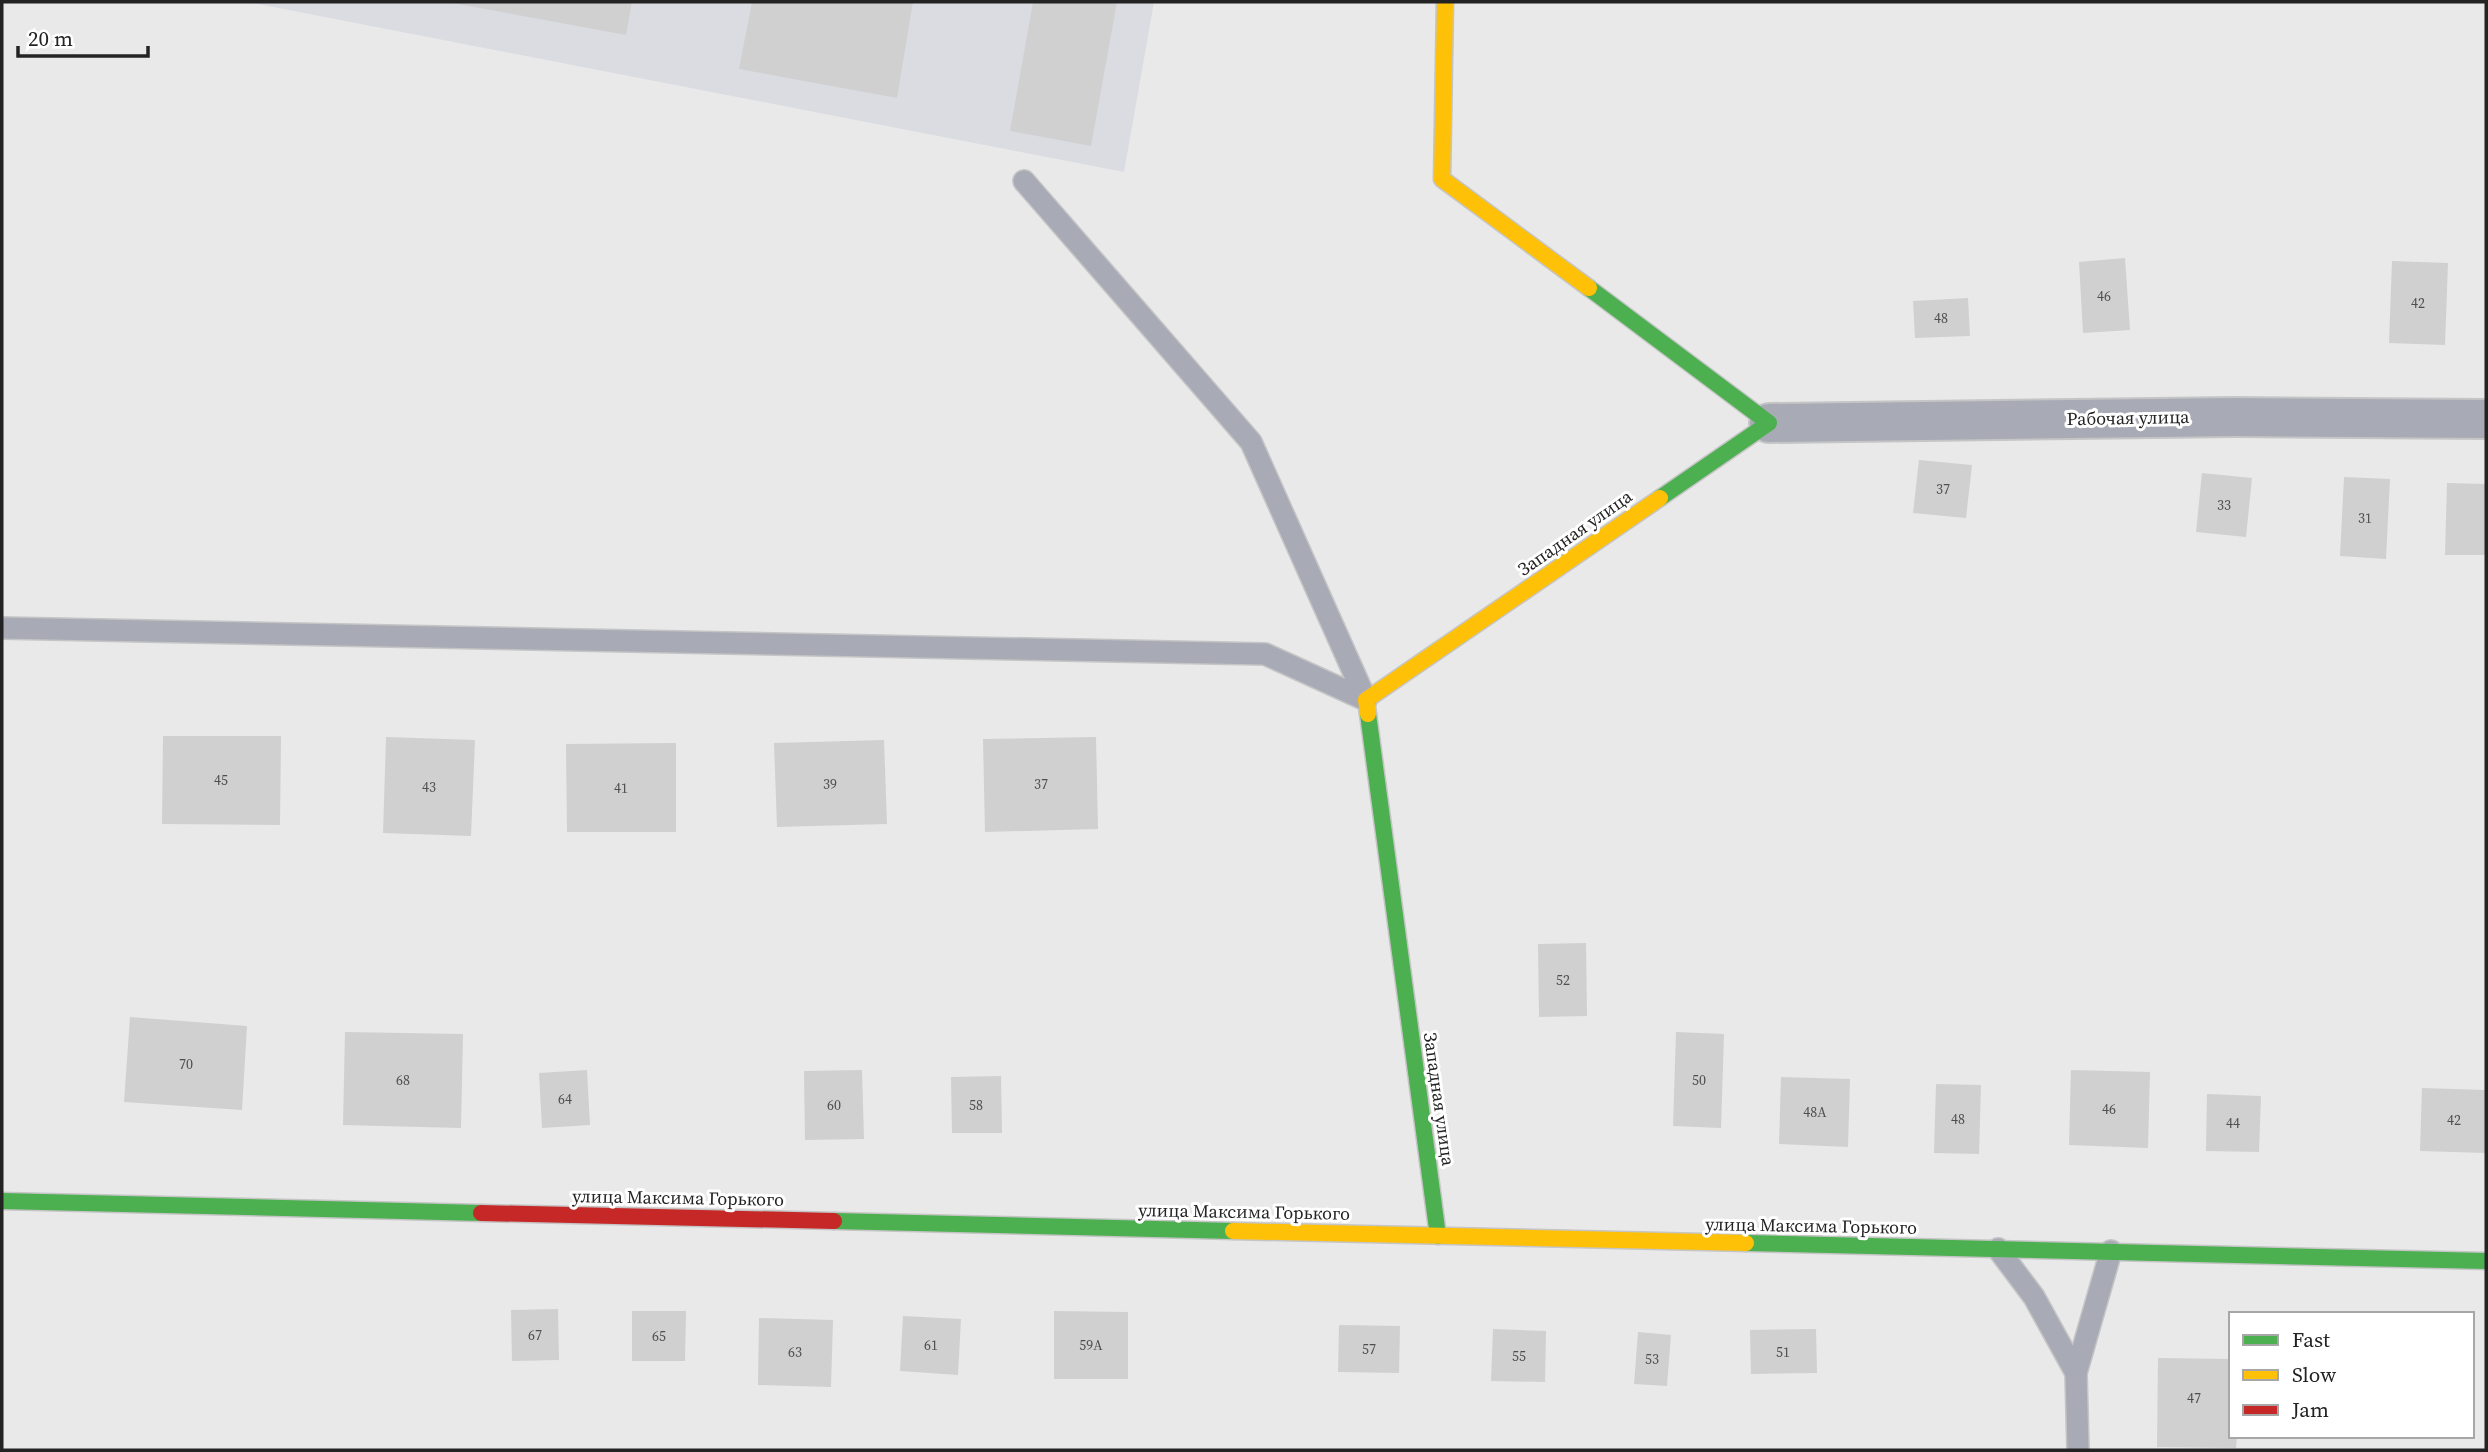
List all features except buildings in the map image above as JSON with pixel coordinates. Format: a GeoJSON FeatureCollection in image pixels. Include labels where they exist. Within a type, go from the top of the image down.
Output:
{"type":"FeatureCollection","features":[{"type":"Feature","properties":{"kind":"street"},"geometry":{"type":"LineString","coordinates":[[1445,2],[1442,179],[1769,423]]}},
{"type":"Feature","properties":{"kind":"street","name":"Рабочая улица"},"geometry":{"type":"LineString","coordinates":[[1769,423],[2235,417],[2486,419]]}},
{"type":"Feature","properties":{"kind":"street","name":"Западная улица"},"geometry":{"type":"LineString","coordinates":[[1438,1236],[1366,700],[1769,423]]}},
{"type":"Feature","properties":{"kind":"street","name":"улица Максима Горького"},"geometry":{"type":"LineString","coordinates":[[2,1201],[2486,1261]]}},
{"type":"Feature","properties":{"kind":"lane"},"geometry":{"type":"LineString","coordinates":[[1024,181],[1251,442],[1366,700]]}},
{"type":"Feature","properties":{"kind":"lane"},"geometry":{"type":"LineString","coordinates":[[2,628],[1265,654],[1366,700]]}},
{"type":"Feature","properties":{"kind":"lane"},"geometry":{"type":"LineString","coordinates":[[1998,1249],[2034,1297],[2076,1373]]}},
{"type":"Feature","properties":{"kind":"lane"},"geometry":{"type":"LineString","coordinates":[[2078,1450],[2076,1373],[2111,1251]]}},
{"type":"Feature","properties":{"kind":"shaded area"},"geometry":{"type":"Polygon","coordinates":[[[247,2],[1154,2],[1124,172],[247,2]]]}},
{"type":"Feature","properties":{"kind":"traffic: fast"},"geometry":{"type":"LineString","coordinates":[[1589,288],[1769,423],[1660,498]]}},
{"type":"Feature","properties":{"kind":"traffic: fast"},"geometry":{"type":"LineString","coordinates":[[1368,714],[1438,1236]]}},
{"type":"Feature","properties":{"kind":"traffic: fast"},"geometry":{"type":"LineString","coordinates":[[2,1201],[481,1213]]}},
{"type":"Feature","properties":{"kind":"traffic: fast"},"geometry":{"type":"LineString","coordinates":[[834,1221],[1233,1231]]}},
{"type":"Feature","properties":{"kind":"traffic: fast"},"geometry":{"type":"LineString","coordinates":[[1746,1243],[2486,1261]]}},
{"type":"Feature","properties":{"kind":"traffic: slow"},"geometry":{"type":"LineString","coordinates":[[1445,2],[1442,179],[1589,288]]}},
{"type":"Feature","properties":{"kind":"traffic: slow"},"geometry":{"type":"LineString","coordinates":[[1368,714],[1366,700],[1660,498]]}},
{"type":"Feature","properties":{"kind":"traffic: slow"},"geometry":{"type":"LineString","coordinates":[[1233,1231],[1746,1243]]}},
{"type":"Feature","properties":{"kind":"traffic: jam"},"geometry":{"type":"LineString","coordinates":[[481,1213],[834,1221]]}}]}
